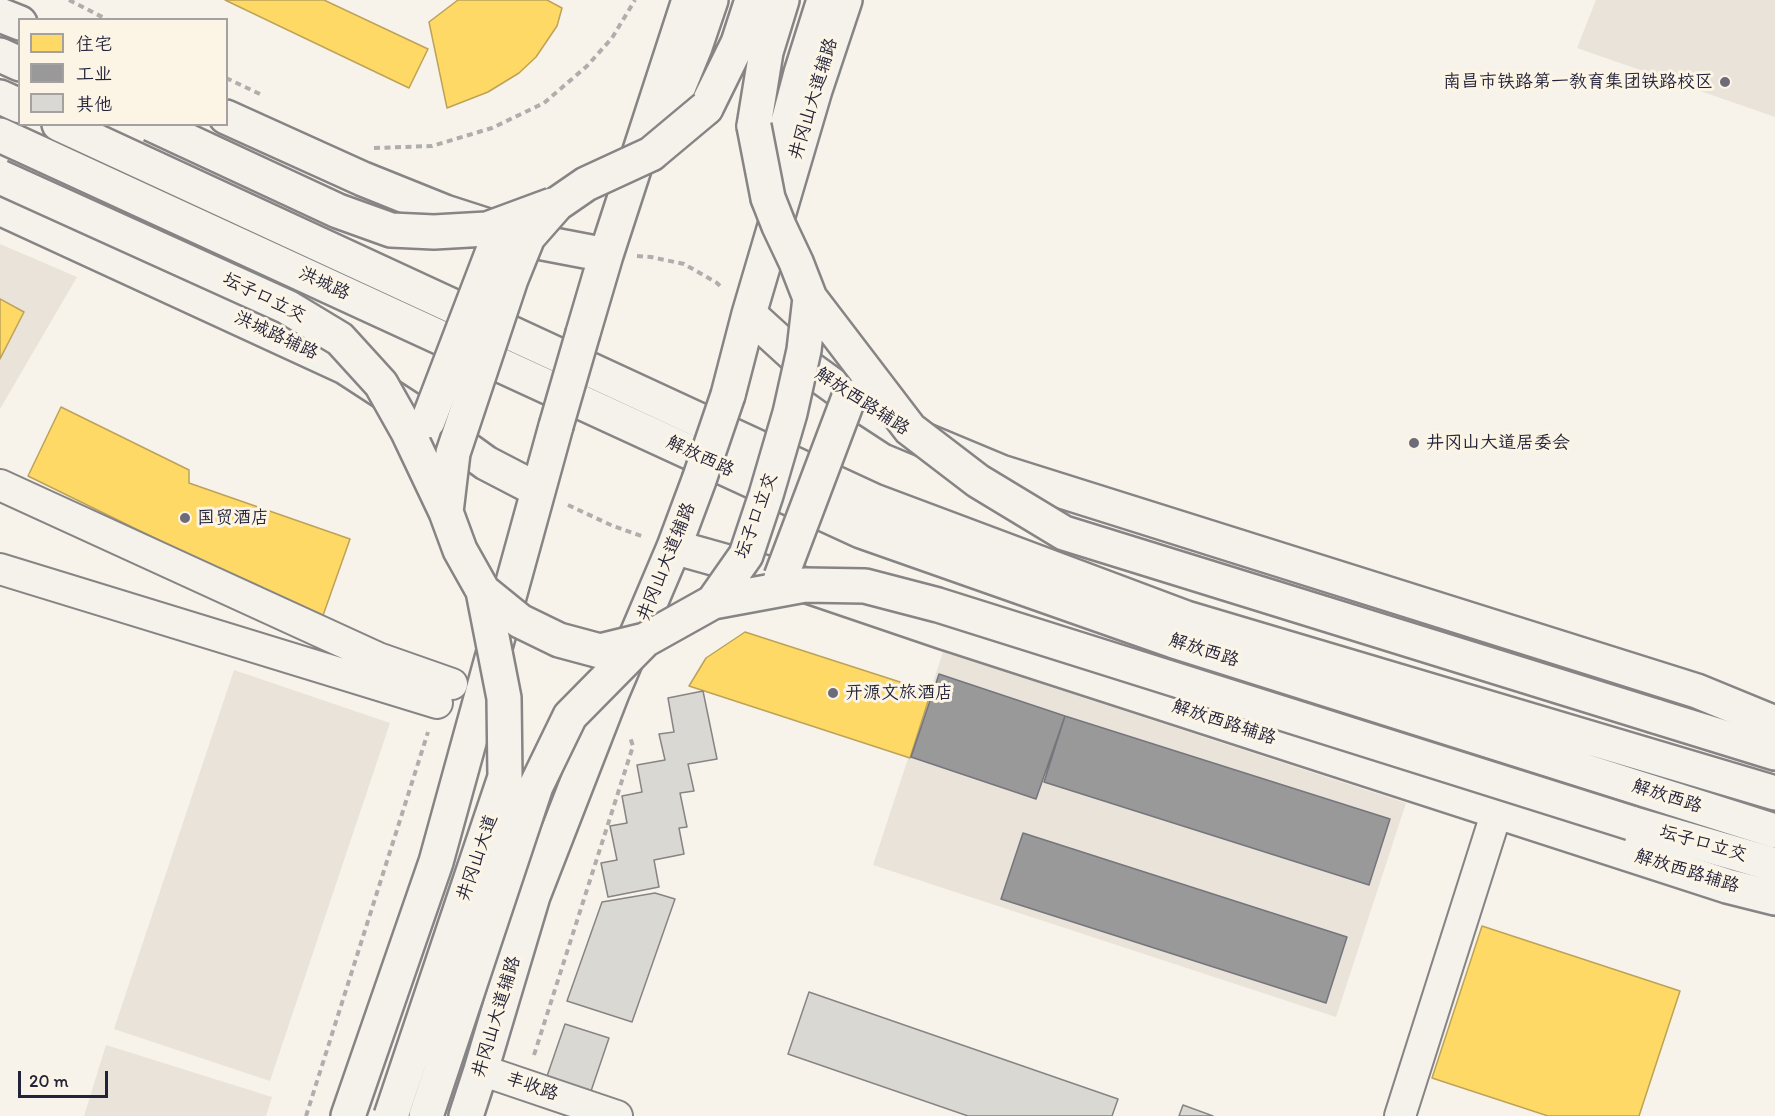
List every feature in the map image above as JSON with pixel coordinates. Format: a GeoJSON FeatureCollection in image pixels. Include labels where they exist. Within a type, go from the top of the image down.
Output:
{"type":"FeatureCollection","features":[{"type":"Feature","properties":{"kind":"main road"},"geometry":{"type":"LineString","coordinates":[[348,1116],[436,862],[583,333],[689,0]]}},
{"type":"Feature","properties":{"kind":"main road"},"geometry":{"type":"LineString","coordinates":[[651,154],[695,47],[711,0]]}},
{"type":"Feature","properties":{"kind":"main road","name":"坛子口立交"},"geometry":{"type":"LineString","coordinates":[[446,512],[453,453],[511,279],[528,237],[557,204],[586,184],[651,154],[706,108],[738,43],[752,0]]}},
{"type":"Feature","properties":{"kind":"main road","name":"坛子口立交"},"geometry":{"type":"LineString","coordinates":[[713,603],[746,555],[766,495],[793,403],[804,350],[810,298],[768,198],[754,126],[766,52],[782,0]]}},
{"type":"Feature","properties":{"kind":"main road"},"geometry":{"type":"LineString","coordinates":[[768,198],[801,73],[824,0]]}},
{"type":"Feature","properties":{"kind":"main road","name":"井冈山大道辅路"},"geometry":{"type":"LineString","coordinates":[[467,1112],[532,896],[612,693],[674,547],[728,395],[815,90],[845,0]]}},
{"type":"Feature","properties":{"kind":"main road"},"geometry":{"type":"LineString","coordinates":[[0,15],[18,22]]}},
{"type":"Feature","properties":{"kind":"main road"},"geometry":{"type":"LineString","coordinates":[[0,55],[18,63]]}},
{"type":"Feature","properties":{"kind":"main road"},"geometry":{"type":"LineString","coordinates":[[0,98],[18,105]]}},
{"type":"Feature","properties":{"kind":"main road"},"geometry":{"type":"LineString","coordinates":[[228,118],[363,179],[445,212],[538,242],[606,255]]}},
{"type":"Feature","properties":{"kind":"main road","name":"洪城路"},"geometry":{"type":"LineString","coordinates":[[62,126],[661,402]]}},
{"type":"Feature","properties":{"kind":"main road","name":"坛子口立交"},"geometry":{"type":"LineString","coordinates":[[155,126],[338,211],[391,230],[434,232],[488,229],[557,204]]}},
{"type":"Feature","properties":{"kind":"main road","name":"洪城路"},"geometry":{"type":"LineString","coordinates":[[0,135],[647,432]]}},
{"type":"Feature","properties":{"kind":"main road","name":"坛子口立交"},"geometry":{"type":"LineString","coordinates":[[0,177],[287,307],[340,339],[381,384],[408,432],[446,512],[460,550],[483,591],[520,621],[559,640],[600,651],[645,640],[713,603],[805,585],[865,586],[938,605],[1630,823],[1775,865]]}},
{"type":"Feature","properties":{"kind":"main road","name":"洪城路辅路"},"geometry":{"type":"LineString","coordinates":[[0,208],[345,367],[428,421],[486,463],[538,490]]}},
{"type":"Feature","properties":{"kind":"main road"},"geometry":{"type":"LineString","coordinates":[[428,421],[501,230]]}},
{"type":"Feature","properties":{"kind":"main road"},"geometry":{"type":"LineString","coordinates":[[810,298],[910,429],[978,481],[1064,533],[1775,753]]}},
{"type":"Feature","properties":{"kind":"main road","name":"解放西路辅路"},"geometry":{"type":"LineString","coordinates":[[750,314],[806,366],[898,429],[1000,472],[1698,691],[1775,723]]}},
{"type":"Feature","properties":{"kind":"main road"},"geometry":{"type":"LineString","coordinates":[[781,577],[849,397]]}},
{"type":"Feature","properties":{"kind":"main road","name":"解放西路"},"geometry":{"type":"LineString","coordinates":[[661,402],[874,501],[1186,618],[1775,793]]}},
{"type":"Feature","properties":{"kind":"main road","name":"解放西路"},"geometry":{"type":"LineString","coordinates":[[647,432],[883,539],[1174,641],[1775,831]]}},
{"type":"Feature","properties":{"kind":"main road","name":"解放西路辅路"},"geometry":{"type":"LineString","coordinates":[[674,547],[781,577],[943,632],[1727,886],[1775,898]]}},
{"type":"Feature","properties":{"kind":"main road","name":"井冈山大道"},"geometry":{"type":"LineString","coordinates":[[390,1116],[505,777],[504,698],[483,591]]}},
{"type":"Feature","properties":{"kind":"main road","name":"井冈山大道"},"geometry":{"type":"LineString","coordinates":[[426,1116],[536,786],[570,716],[645,640]]}},
{"type":"Feature","properties":{"kind":"main road"},"geometry":{"type":"LineString","coordinates":[[436,862],[436,877],[442,892],[451,904],[464,913],[478,918],[494,919],[509,916],[522,908],[532,896]]}},
{"type":"Feature","properties":{"kind":"main road"},"geometry":{"type":"LineString","coordinates":[[364,1067],[389,1060],[413,1062],[436,1072],[455,1088],[467,1112]]}},
{"type":"Feature","properties":{"kind":"street"},"geometry":{"type":"LineString","coordinates":[[0,485],[378,658],[445,694]]}},
{"type":"Feature","properties":{"kind":"street"},"geometry":{"type":"LineString","coordinates":[[0,570],[445,694]]}},
{"type":"Feature","properties":{"kind":"street"},"geometry":{"type":"LineString","coordinates":[[1400,1116],[1497,811]]}},
{"type":"Feature","properties":{"kind":"street","name":"丰收路"},"geometry":{"type":"LineString","coordinates":[[481,1070],[617,1116]]}},
{"type":"Feature","properties":{"kind":"path"},"geometry":{"type":"LineString","coordinates":[[69,0],[104,18]]}},
{"type":"Feature","properties":{"kind":"path"},"geometry":{"type":"LineString","coordinates":[[368,148],[432,146],[492,129],[544,103],[587,66],[612,38],[635,0]]}},
{"type":"Feature","properties":{"kind":"path"},"geometry":{"type":"LineString","coordinates":[[228,79],[267,98]]}},
{"type":"Feature","properties":{"kind":"path"},"geometry":{"type":"LineString","coordinates":[[606,255],[651,257],[684,264],[717,283],[750,314]]}},
{"type":"Feature","properties":{"kind":"path"},"geometry":{"type":"LineString","coordinates":[[538,490],[613,526],[674,547]]}},
{"type":"Feature","properties":{"kind":"path"},"geometry":{"type":"LineString","coordinates":[[524,1085],[633,746],[612,693]]}},
{"type":"Feature","properties":{"kind":"path"},"geometry":{"type":"LineString","coordinates":[[306,1116],[445,694]]}},
{"type":"Feature","properties":{"kind":"shaded area","name":"南昌市铁路第一教育集团铁路校区"},"geometry":{"type":"Polygon","coordinates":[[[1596,0],[1775,0],[1775,117],[1577,48],[1596,0]]]}},
{"type":"Feature","properties":{"kind":"shaded area"},"geometry":{"type":"Polygon","coordinates":[[[0,244],[77,277],[0,409],[0,244]]]}},
{"type":"Feature","properties":{"kind":"shaded area"},"geometry":{"type":"Polygon","coordinates":[[[943,652],[1406,803],[1336,1017],[873,865],[943,652]]]}},
{"type":"Feature","properties":{"kind":"shaded area"},"geometry":{"type":"Polygon","coordinates":[[[234,670],[390,723],[270,1081],[114,1029],[234,670]]]}},
{"type":"Feature","properties":{"kind":"shaded area"},"geometry":{"type":"Polygon","coordinates":[[[106,1045],[272,1097],[266,1116],[84,1116],[106,1045]]]}},
{"type":"Feature","properties":{"kind":"building: 住宅"},"geometry":{"type":"Polygon","coordinates":[[[225,0],[324,0],[428,49],[409,88],[225,0]]]}},
{"type":"Feature","properties":{"kind":"building: 住宅"},"geometry":{"type":"Polygon","coordinates":[[[458,0],[547,0],[562,8],[557,26],[536,57],[519,73],[488,92],[447,108],[429,22],[458,0]]]}},
{"type":"Feature","properties":{"kind":"building: 住宅"},"geometry":{"type":"Polygon","coordinates":[[[0,299],[24,312],[0,359],[0,299]]]}},
{"type":"Feature","properties":{"kind":"building: 住宅"},"geometry":{"type":"Polygon","coordinates":[[[61,407],[189,470],[189,483],[350,539],[320,624],[262,603],[257,585],[185,553],[28,476],[61,407]]]}},
{"type":"Feature","properties":{"kind":"building: 住宅"},"geometry":{"type":"Polygon","coordinates":[[[745,632],[931,692],[910,758],[689,686],[706,658],[745,632]]]}},
{"type":"Feature","properties":{"kind":"building: 住宅"},"geometry":{"type":"Polygon","coordinates":[[[1482,926],[1680,991],[1639,1116],[1548,1116],[1432,1078],[1482,926]]]}},
{"type":"Feature","properties":{"kind":"building: 工业"},"geometry":{"type":"Polygon","coordinates":[[[939,674],[1065,716],[1036,799],[911,757],[939,674]]]}},
{"type":"Feature","properties":{"kind":"building: 工业"},"geometry":{"type":"Polygon","coordinates":[[[1065,716],[1390,819],[1369,885],[1044,782],[1065,716]]]}},
{"type":"Feature","properties":{"kind":"building: 工业"},"geometry":{"type":"Polygon","coordinates":[[[1023,833],[1347,937],[1326,1003],[1001,899],[1023,833]]]}},
{"type":"Feature","properties":{"kind":"building: 其他"},"geometry":{"type":"Polygon","coordinates":[[[703,691],[717,759],[688,764],[694,791],[680,793],[687,827],[679,828],[684,854],[654,860],[659,887],[608,897],[601,863],[617,860],[610,826],[627,823],[622,796],[642,792],[637,765],[665,760],[659,734],[674,732],[668,698],[703,691]]]}},
{"type":"Feature","properties":{"kind":"building: 其他"},"geometry":{"type":"Polygon","coordinates":[[[655,893],[675,899],[632,1022],[567,1001],[602,902],[655,893]]]}},
{"type":"Feature","properties":{"kind":"building: 其他"},"geometry":{"type":"Polygon","coordinates":[[[809,992],[1118,1099],[1112,1116],[968,1116],[788,1054],[809,992]]]}},
{"type":"Feature","properties":{"kind":"building: 其他"},"geometry":{"type":"Polygon","coordinates":[[[565,1024],[609,1038],[589,1097],[545,1082],[565,1024]]]}},
{"type":"Feature","properties":{"kind":"building: 其他"},"geometry":{"type":"Polygon","coordinates":[[[1183,1105],[1213,1116],[1179,1116],[1183,1105]]]}},
{"type":"Feature","properties":{"kind":"place","name":"南昌市铁路第一教育集团铁路校区"},"geometry":{"type":"Point","coordinates":[1725,82]}},
{"type":"Feature","properties":{"kind":"place","name":"井冈山大道居委会"},"geometry":{"type":"Point","coordinates":[1414,443]}},
{"type":"Feature","properties":{"kind":"place","name":"国贸酒店"},"geometry":{"type":"Point","coordinates":[185,518]}},
{"type":"Feature","properties":{"kind":"place","name":"开源文旅酒店"},"geometry":{"type":"Point","coordinates":[833,693]}}]}
